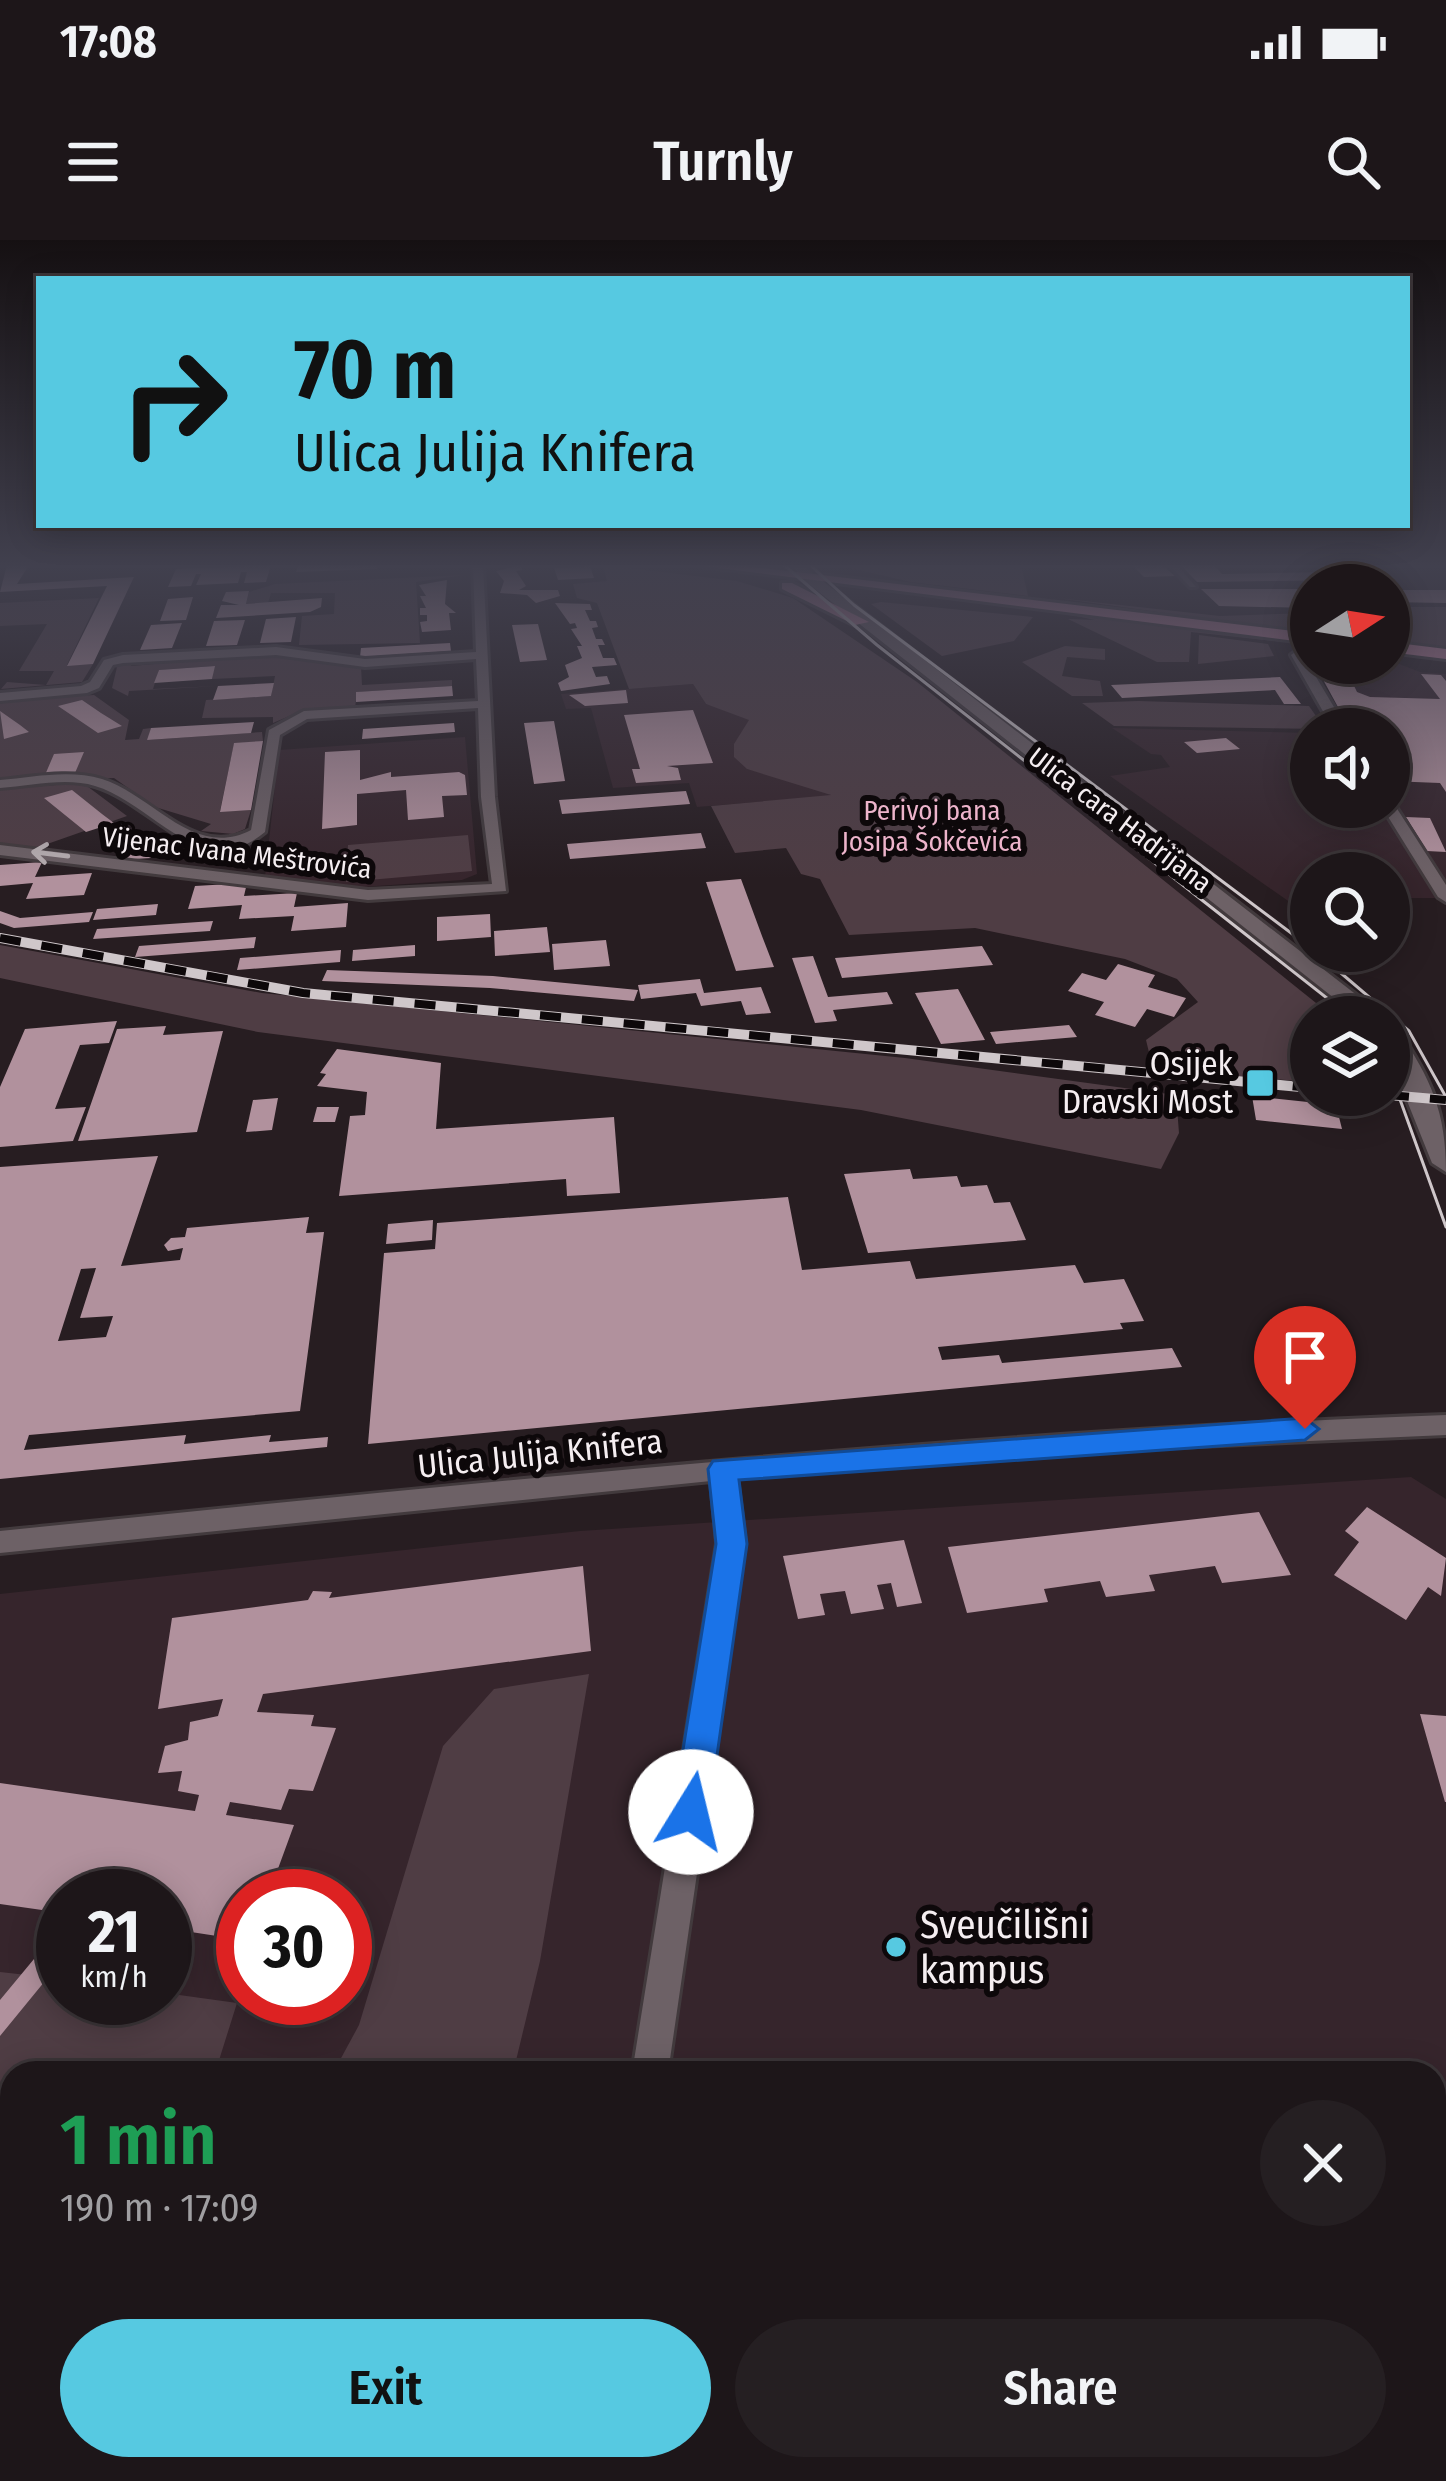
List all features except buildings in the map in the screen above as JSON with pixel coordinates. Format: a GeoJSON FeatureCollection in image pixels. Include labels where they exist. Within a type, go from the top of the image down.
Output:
{"type":"FeatureCollection","features":[{"type":"Feature","properties":{"kind":"main road","name":"Ulica cara Hadrijana"},"geometry":{"type":"LineString","coordinates":[[923,670],[1346,996]]}},
{"type":"Feature","properties":{"kind":"main road"},"geometry":{"type":"LineString","coordinates":[[1410,1069],[1446,1163]]}},
{"type":"Feature","properties":{"kind":"street"},"geometry":{"type":"LineString","coordinates":[[0,697],[83,690],[94,685],[104,670]]}},
{"type":"Feature","properties":{"kind":"street","name":"Vijenac Ivana Meštrovića"},"geometry":{"type":"LineString","coordinates":[[0,850],[368,896],[500,888],[481,670]]}},
{"type":"Feature","properties":{"kind":"street","name":"Vijenac Ivana Meštrovića"},"geometry":{"type":"LineString","coordinates":[[0,784],[102,782],[185,833],[231,843],[254,835],[274,733],[293,718],[483,704]]}},
{"type":"Feature","properties":{"kind":"street"},"geometry":{"type":"LineString","coordinates":[[1402,828],[1446,897]]}},
{"type":"Feature","properties":{"kind":"street"},"geometry":{"type":"LineString","coordinates":[[176,871],[185,833]]}},
{"type":"Feature","properties":{"kind":"street","name":"Ulica Julija Knifera"},"geometry":{"type":"LineString","coordinates":[[0,1542],[723,1469],[1258,1430],[1446,1425]]}},
{"type":"Feature","properties":{"kind":"street"},"geometry":{"type":"LineString","coordinates":[[652,2061],[731,1544],[723,1469]]}},
{"type":"Feature","properties":{"kind":"shaded area"},"geometry":{"type":"Polygon","coordinates":[[[1410,670],[1446,674],[1446,898],[1410,898],[1410,852],[1290,852],[1290,902],[1110,776],[1170,767],[1161,755],[1151,754],[1112,728],[1290,732],[1290,828],[1410,828],[1410,708],[1339,708],[1325,684],[1410,684],[1410,670]]]}},
{"type":"Feature","properties":{"kind":"shaded area"},"geometry":{"type":"Polygon","coordinates":[[[693,684],[706,704],[741,712],[750,720],[747,769],[818,787],[832,796],[697,807],[689,783],[613,788],[591,708],[566,709],[561,694],[693,684]]]}},
{"type":"Feature","properties":{"kind":"shaded area"},"geometry":{"type":"Polygon","coordinates":[[[465,737],[477,874],[462,880],[349,888],[265,877],[279,750],[465,737]]]}},
{"type":"Feature","properties":{"kind":"shaded area","name":"Sveučilišni kampus"},"geometry":{"type":"Polygon","coordinates":[[[1411,1477],[1446,1499],[1446,2061],[0,2061],[0,1594],[580,1531],[1411,1477]]]}},
{"type":"Feature","properties":{"kind":"green space"},"geometry":{"type":"Polygon","coordinates":[[[90,670],[82,682],[1,689],[7,682],[46,685],[54,671],[19,671],[90,670]]]}},
{"type":"Feature","properties":{"kind":"green space"},"geometry":{"type":"Polygon","coordinates":[[[116,670],[165,670],[159,670],[153,689],[218,686],[129,691],[128,696],[112,688],[116,670]]]}},
{"type":"Feature","properties":{"kind":"green space"},"geometry":{"type":"Polygon","coordinates":[[[213,670],[361,670],[362,685],[452,680],[452,686],[357,692],[355,708],[294,714],[273,723],[273,717],[202,718],[206,700],[271,696],[275,676],[212,679],[213,670]]]}},
{"type":"Feature","properties":{"kind":"green space","name":"Perivoj bana Josipa Šokčevića"},"geometry":{"type":"Polygon","coordinates":[[[622,670],[899,670],[1306,996],[1290,996],[1290,1080],[1153,1069],[1146,1040],[1198,1002],[1177,979],[1125,959],[975,928],[849,935],[820,879],[801,874],[786,848],[735,853],[711,806],[831,795],[747,769],[734,757],[734,744],[749,720],[706,704],[693,684],[629,689],[622,670]]]}},
{"type":"Feature","properties":{"kind":"green space"},"geometry":{"type":"Polygon","coordinates":[[[1033,670],[1064,670],[1062,676],[1100,681],[1103,696],[1072,696],[1033,670]]]}},
{"type":"Feature","properties":{"kind":"green space"},"geometry":{"type":"Polygon","coordinates":[[[94,695],[129,720],[125,740],[139,739],[143,729],[151,728],[148,740],[262,732],[263,741],[234,744],[220,811],[251,810],[245,829],[233,834],[201,831],[211,824],[155,807],[114,778],[0,782],[0,701],[94,695]]]}},
{"type":"Feature","properties":{"kind":"green space"},"geometry":{"type":"Polygon","coordinates":[[[1082,703],[1310,708],[1290,708],[1290,729],[1114,726],[1082,703]]]}},
{"type":"Feature","properties":{"kind":"green space"},"geometry":{"type":"Polygon","coordinates":[[[87,786],[127,816],[33,849],[0,847],[0,789],[87,786]]]}},
{"type":"Feature","properties":{"kind":"green space"},"geometry":{"type":"Polygon","coordinates":[[[468,835],[472,871],[346,882],[348,845],[468,835]]]}},
{"type":"Feature","properties":{"kind":"green space"},"geometry":{"type":"Polygon","coordinates":[[[0,945],[262,993],[905,1058],[1176,1095],[1179,1133],[1161,1169],[861,1110],[258,1032],[0,978],[0,945]]]}},
{"type":"Feature","properties":{"kind":"green space"},"geometry":{"type":"Polygon","coordinates":[[[589,1674],[540,1961],[516,2061],[340,2061],[359,2025],[372,2025],[372,1982],[443,1746],[494,1689],[589,1674]]]}},
{"type":"Feature","properties":{"kind":"green space"},"geometry":{"type":"Polygon","coordinates":[[[0,1972],[36,1976],[36,2025],[192,2025],[192,1997],[216,2000],[216,2025],[230,2025],[219,2061],[0,2061],[0,1972]]]}},
{"type":"Feature","properties":{"kind":"tram line"},"geometry":{"type":"LineString","coordinates":[[908,670],[1324,996]]}},
{"type":"Feature","properties":{"kind":"tram line"},"geometry":{"type":"LineString","coordinates":[[940,670],[1290,932]]}},
{"type":"Feature","properties":{"kind":"tram line"},"geometry":{"type":"LineString","coordinates":[[1340,972],[1409,1031],[1446,1097]]}},
{"type":"Feature","properties":{"kind":"tram line"},"geometry":{"type":"LineString","coordinates":[[1406,1116],[1446,1227]]}},
{"type":"Feature","properties":{"kind":"railway"},"geometry":{"type":"LineString","coordinates":[[0,938],[303,993],[1290,1086]]}},
{"type":"Feature","properties":{"kind":"railway"},"geometry":{"type":"LineString","coordinates":[[1410,1097],[1446,1100]]}},
{"type":"Feature","properties":{"kind":"place","name":"Osijek Dravski Most"},"geometry":{"type":"Point","coordinates":[1260,1083]}},
{"type":"Feature","properties":{"kind":"place","name":"Sveučilišni kampus"},"geometry":{"type":"Point","coordinates":[896,1947]}},
{"type":"Feature","properties":{"kind":"route"},"geometry":{"type":"LineString","coordinates":[[691,1812],[731,1544],[723,1469],[1030,1444],[1305,1429]]}}]}
